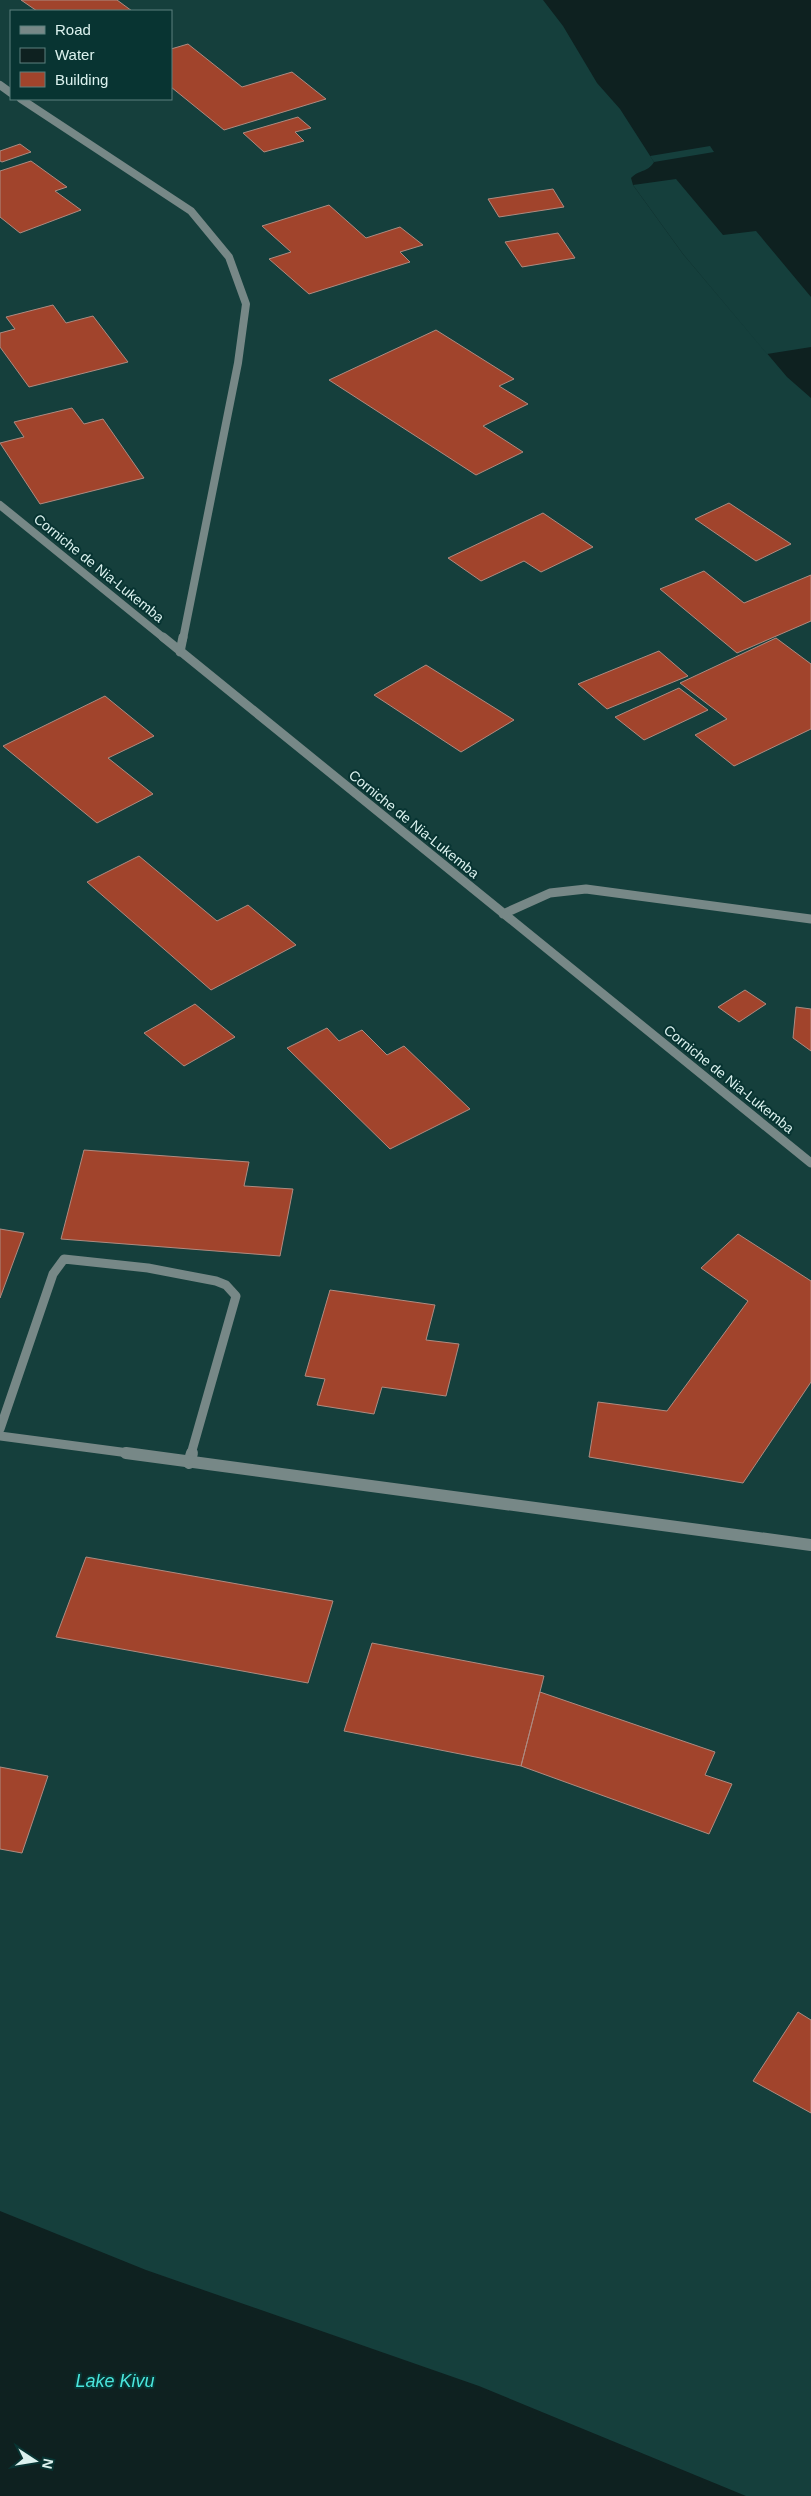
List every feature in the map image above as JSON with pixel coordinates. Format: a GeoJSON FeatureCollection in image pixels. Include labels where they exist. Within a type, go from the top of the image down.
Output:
{"type":"FeatureCollection","features":[{"type":"Feature","properties":{"kind":"street"},"geometry":{"type":"LineString","coordinates":[[22,100],[191,212],[230,256],[246,304],[238,363],[180,652]]}},
{"type":"Feature","properties":{"kind":"street","name":"Corniche de Nia-Lukemba"},"geometry":{"type":"LineString","coordinates":[[0,505],[811,1163]]}},
{"type":"Feature","properties":{"kind":"street"},"geometry":{"type":"LineString","coordinates":[[503,914],[550,893],[586,889],[811,919]]}},
{"type":"Feature","properties":{"kind":"street"},"geometry":{"type":"LineString","coordinates":[[0,1429],[53,1274],[64,1259],[86,1259],[197,1277],[225,1284],[236,1296],[190,1463]]}},
{"type":"Feature","properties":{"kind":"street"},"geometry":{"type":"LineString","coordinates":[[0,1436],[811,1545]]}},
{"type":"Feature","properties":{"kind":"water"},"geometry":{"type":"Polygon","coordinates":[[[543,0],[811,0],[811,398],[787,377],[683,254],[633,185],[631,178],[649,168],[654,162],[620,109],[597,83],[563,26],[543,0]]]}},
{"type":"Feature","properties":{"kind":"water","name":"Lake Kivu"},"geometry":{"type":"Polygon","coordinates":[[[0,2211],[146,2270],[479,2386],[746,2496],[0,2496],[0,2211]]]}},
{"type":"Feature","properties":{"kind":"pier"},"geometry":{"type":"Polygon","coordinates":[[[710,146],[714,152],[654,162],[650,156],[710,146]]]}},
{"type":"Feature","properties":{"kind":"pier"},"geometry":{"type":"Polygon","coordinates":[[[676,179],[723,235],[756,231],[811,297],[811,347],[767,354],[683,254],[633,185],[676,179]]]}},
{"type":"Feature","properties":{"kind":"building"},"geometry":{"type":"Polygon","coordinates":[[[21,0],[117,0],[131,10],[36,10],[21,0]]]}},
{"type":"Feature","properties":{"kind":"building"},"geometry":{"type":"Polygon","coordinates":[[[188,44],[242,87],[292,72],[326,99],[224,130],[172,88],[172,49],[188,44]]]}},
{"type":"Feature","properties":{"kind":"building"},"geometry":{"type":"Polygon","coordinates":[[[298,117],[311,128],[295,132],[304,141],[264,152],[243,133],[298,117]]]}},
{"type":"Feature","properties":{"kind":"building"},"geometry":{"type":"Polygon","coordinates":[[[20,144],[31,152],[2,162],[0,161],[0,151],[20,144]]]}},
{"type":"Feature","properties":{"kind":"building"},"geometry":{"type":"Polygon","coordinates":[[[31,161],[67,187],[55,191],[81,210],[20,233],[0,217],[0,171],[31,161]]]}},
{"type":"Feature","properties":{"kind":"building"},"geometry":{"type":"Polygon","coordinates":[[[553,189],[564,207],[499,217],[488,199],[553,189]]]}},
{"type":"Feature","properties":{"kind":"building"},"geometry":{"type":"Polygon","coordinates":[[[329,205],[366,238],[400,227],[423,245],[400,252],[410,262],[309,294],[269,259],[291,252],[262,226],[329,205]]]}},
{"type":"Feature","properties":{"kind":"building"},"geometry":{"type":"Polygon","coordinates":[[[558,233],[575,258],[522,267],[505,242],[558,233]]]}},
{"type":"Feature","properties":{"kind":"building"},"geometry":{"type":"Polygon","coordinates":[[[53,305],[66,323],[93,316],[128,362],[29,387],[0,347],[0,333],[15,329],[6,317],[53,305]]]}},
{"type":"Feature","properties":{"kind":"building"},"geometry":{"type":"Polygon","coordinates":[[[436,330],[514,379],[499,386],[528,404],[483,426],[523,452],[476,475],[329,380],[436,330]]]}},
{"type":"Feature","properties":{"kind":"building"},"geometry":{"type":"Polygon","coordinates":[[[72,408],[84,424],[103,419],[144,478],[40,504],[0,443],[24,437],[14,422],[72,408]]]}},
{"type":"Feature","properties":{"kind":"building"},"geometry":{"type":"Polygon","coordinates":[[[729,503],[791,544],[756,561],[695,519],[729,503]]]}},
{"type":"Feature","properties":{"kind":"building"},"geometry":{"type":"Polygon","coordinates":[[[543,513],[593,547],[541,572],[524,561],[481,581],[448,558],[543,513]]]}},
{"type":"Feature","properties":{"kind":"building"},"geometry":{"type":"Polygon","coordinates":[[[704,571],[744,603],[811,575],[811,621],[737,653],[660,589],[704,571]]]}},
{"type":"Feature","properties":{"kind":"building"},"geometry":{"type":"Polygon","coordinates":[[[776,638],[811,664],[811,729],[734,766],[695,735],[727,719],[680,683],[776,638]]]}},
{"type":"Feature","properties":{"kind":"building"},"geometry":{"type":"Polygon","coordinates":[[[659,651],[688,676],[607,709],[578,684],[659,651]]]}},
{"type":"Feature","properties":{"kind":"building"},"geometry":{"type":"Polygon","coordinates":[[[426,665],[514,720],[461,752],[374,695],[426,665]]]}},
{"type":"Feature","properties":{"kind":"building"},"geometry":{"type":"Polygon","coordinates":[[[679,688],[708,710],[644,740],[615,717],[679,688]]]}},
{"type":"Feature","properties":{"kind":"building"},"geometry":{"type":"Polygon","coordinates":[[[105,696],[154,736],[108,758],[153,794],[97,823],[3,746],[105,696]]]}},
{"type":"Feature","properties":{"kind":"building"},"geometry":{"type":"Polygon","coordinates":[[[139,856],[217,921],[248,905],[296,945],[211,990],[87,882],[139,856]]]}},
{"type":"Feature","properties":{"kind":"building"},"geometry":{"type":"Polygon","coordinates":[[[745,990],[766,1004],[739,1022],[718,1007],[745,990]]]}},
{"type":"Feature","properties":{"kind":"building"},"geometry":{"type":"Polygon","coordinates":[[[195,1004],[235,1037],[184,1066],[144,1033],[195,1004]]]}},
{"type":"Feature","properties":{"kind":"building"},"geometry":{"type":"Polygon","coordinates":[[[796,1007],[811,1009],[811,1051],[793,1038],[796,1007]]]}},
{"type":"Feature","properties":{"kind":"building"},"geometry":{"type":"Polygon","coordinates":[[[327,1028],[339,1041],[362,1030],[387,1055],[404,1046],[470,1109],[390,1149],[287,1048],[327,1028]]]}},
{"type":"Feature","properties":{"kind":"building"},"geometry":{"type":"Polygon","coordinates":[[[84,1150],[249,1162],[244,1186],[293,1189],[280,1256],[61,1239],[84,1150]]]}},
{"type":"Feature","properties":{"kind":"building"},"geometry":{"type":"Polygon","coordinates":[[[0,1229],[24,1233],[0,1298],[0,1229]]]}},
{"type":"Feature","properties":{"kind":"building"},"geometry":{"type":"Polygon","coordinates":[[[738,1234],[811,1281],[811,1382],[743,1483],[589,1457],[598,1402],[667,1411],[748,1301],[701,1268],[738,1234]]]}},
{"type":"Feature","properties":{"kind":"building"},"geometry":{"type":"Polygon","coordinates":[[[330,1290],[435,1305],[426,1340],[459,1344],[446,1396],[382,1387],[374,1414],[317,1405],[325,1379],[305,1376],[330,1290]]]}},
{"type":"Feature","properties":{"kind":"building"},"geometry":{"type":"Polygon","coordinates":[[[86,1557],[333,1601],[308,1683],[56,1637],[86,1557]]]}},
{"type":"Feature","properties":{"kind":"building"},"geometry":{"type":"Polygon","coordinates":[[[372,1643],[544,1676],[521,1766],[344,1731],[372,1643]]]}},
{"type":"Feature","properties":{"kind":"building"},"geometry":{"type":"Polygon","coordinates":[[[540,1692],[715,1752],[705,1775],[732,1784],[709,1834],[521,1766],[540,1692]]]}},
{"type":"Feature","properties":{"kind":"building"},"geometry":{"type":"Polygon","coordinates":[[[0,1767],[48,1776],[22,1853],[0,1849],[0,1767]]]}},
{"type":"Feature","properties":{"kind":"building"},"geometry":{"type":"Polygon","coordinates":[[[798,2012],[811,2020],[811,2113],[753,2081],[798,2012]]]}}]}
